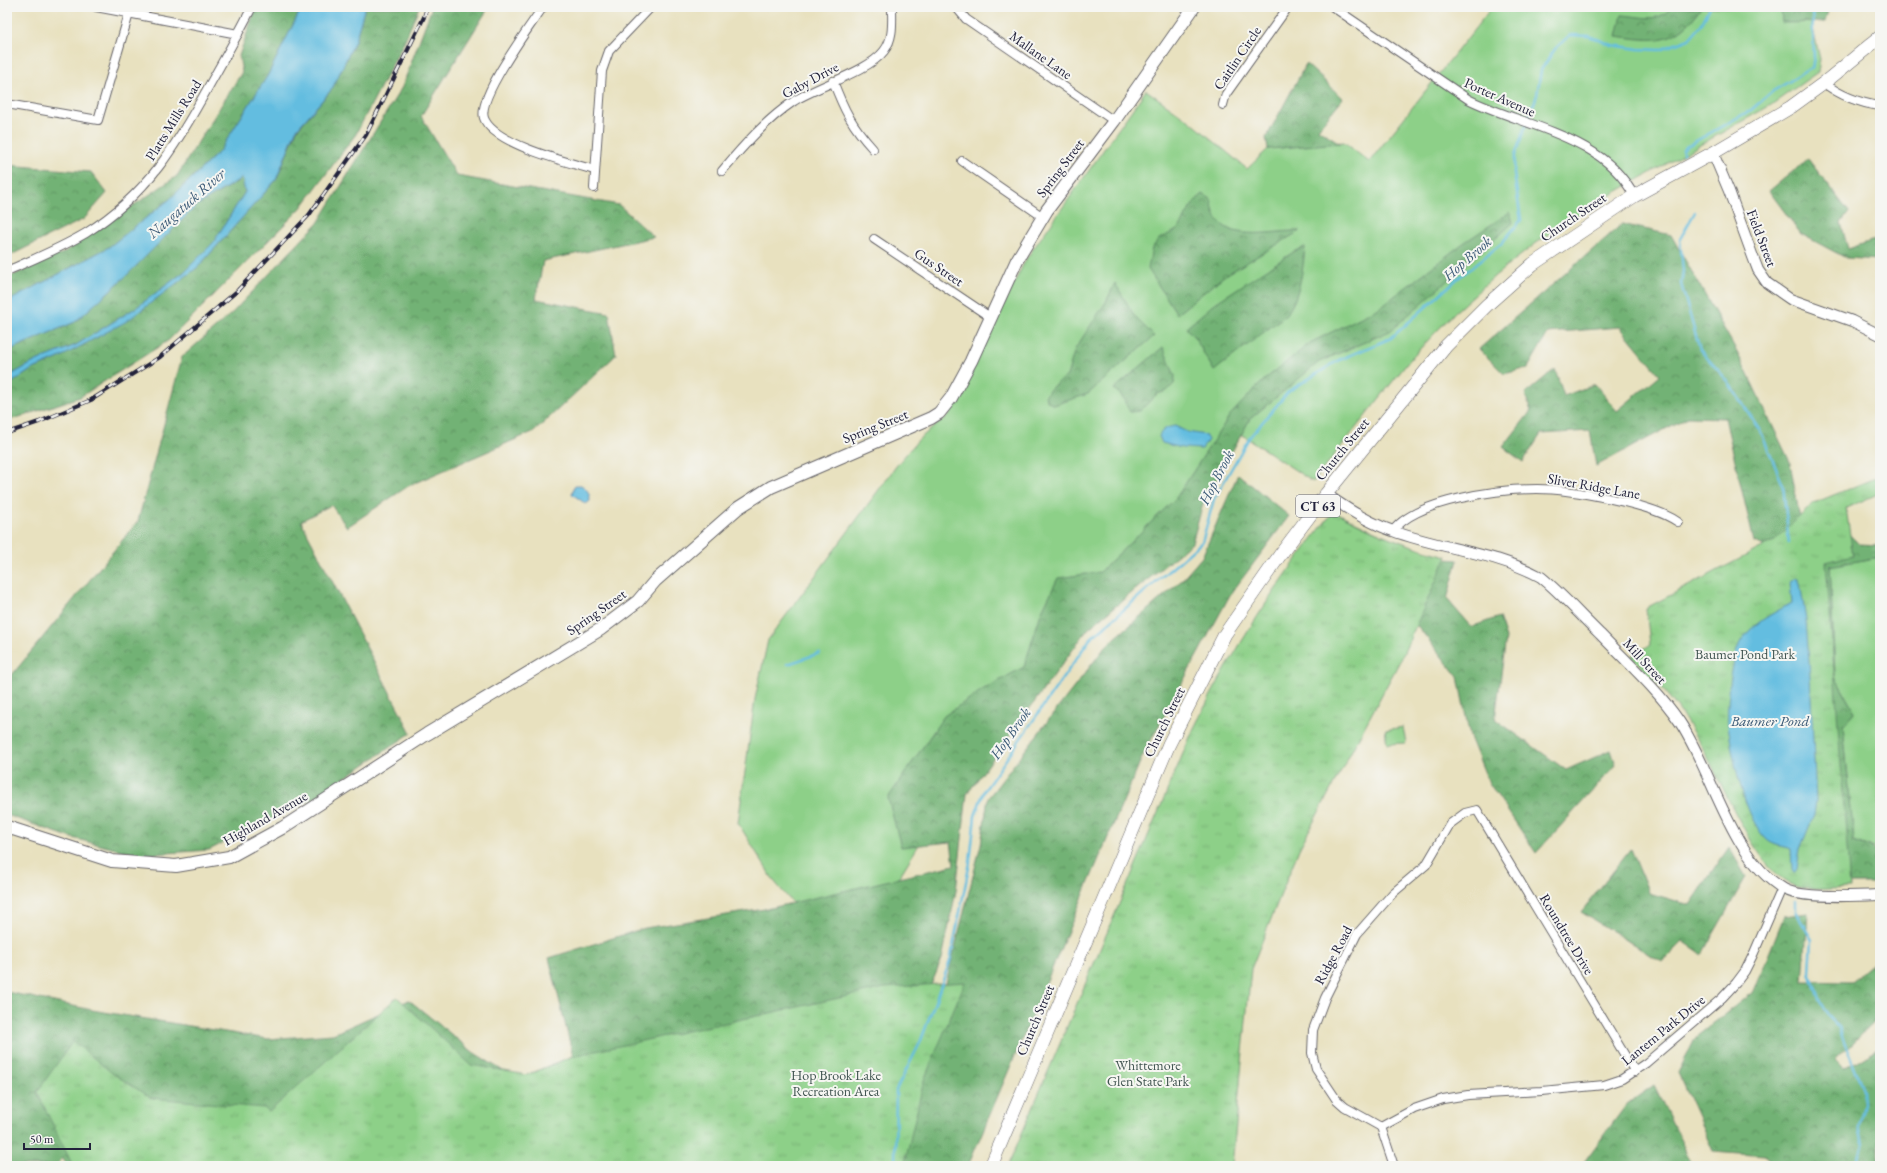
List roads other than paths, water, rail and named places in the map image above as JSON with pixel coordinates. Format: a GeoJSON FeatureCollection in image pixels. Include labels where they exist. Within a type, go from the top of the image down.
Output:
{"type":"FeatureCollection","features":[{"type":"Feature","properties":{"kind":"main road","name":"Spring Street"},"geometry":{"type":"LineString","coordinates":[[427,734],[607,625],[638,601],[655,581],[738,508],[771,487],[904,431],[939,413],[951,398],[1017,260],[1042,217],[1114,121],[1194,7]]}},
{"type":"Feature","properties":{"kind":"main road","name":"Church Street"},"geometry":{"type":"LineString","coordinates":[[990,1166],[1169,744],[1226,634],[1280,555],[1326,494],[1428,367],[1463,329],[1533,264],[1634,196],[1770,120],[1824,83],[1880,37]]}},
{"type":"Feature","properties":{"kind":"main road","name":"Highland Avenue"},"geometry":{"type":"LineString","coordinates":[[7,826],[112,861],[176,866],[229,857],[282,828],[427,734]]}},
{"type":"Feature","properties":{"kind":"street"},"geometry":{"type":"LineString","coordinates":[[96,7],[130,10],[238,34]]}},
{"type":"Feature","properties":{"kind":"street","name":"Platts Mills Road"},"geometry":{"type":"LineString","coordinates":[[7,271],[59,248],[87,232],[116,210],[153,175],[182,136],[252,7]]}},
{"type":"Feature","properties":{"kind":"street"},"geometry":{"type":"LineString","coordinates":[[543,7],[508,58],[484,104],[484,118],[493,129],[517,144],[557,159],[595,170]]}},
{"type":"Feature","properties":{"kind":"street"},"geometry":{"type":"LineString","coordinates":[[594,188],[602,71],[609,51],[651,7]]}},
{"type":"Feature","properties":{"kind":"street","name":"Gaby Drive"},"geometry":{"type":"LineString","coordinates":[[722,171],[750,138],[776,115],[812,90],[868,65],[884,52],[891,35],[892,7]]}},
{"type":"Feature","properties":{"kind":"street","name":"Mallane Lane"},"geometry":{"type":"LineString","coordinates":[[956,7],[966,19],[1114,121]]}},
{"type":"Feature","properties":{"kind":"street","name":"Caitlin Circle"},"geometry":{"type":"LineString","coordinates":[[1223,105],[1226,94],[1288,7]]}},
{"type":"Feature","properties":{"kind":"street","name":"Porter Avenue"},"geometry":{"type":"LineString","coordinates":[[1333,7],[1455,91],[1484,107],[1580,144],[1600,156],[1624,180],[1634,196]]}},
{"type":"Feature","properties":{"kind":"street"},"geometry":{"type":"LineString","coordinates":[[7,104],[98,120],[130,10]]}},
{"type":"Feature","properties":{"kind":"street"},"geometry":{"type":"LineString","coordinates":[[833,81],[848,117],[855,129],[873,149]]}},
{"type":"Feature","properties":{"kind":"street"},"geometry":{"type":"LineString","coordinates":[[1824,83],[1836,92],[1849,98],[1880,106]]}},
{"type":"Feature","properties":{"kind":"street","name":"Field Street"},"geometry":{"type":"LineString","coordinates":[[1713,153],[1732,197],[1758,270],[1767,283],[1790,299],[1852,321],[1880,335]]}},
{"type":"Feature","properties":{"kind":"street"},"geometry":{"type":"LineString","coordinates":[[962,161],[1042,217]]}},
{"type":"Feature","properties":{"kind":"street","name":"Gus Street"},"geometry":{"type":"LineString","coordinates":[[874,239],[990,317]]}},
{"type":"Feature","properties":{"kind":"street","name":"Sliver Ridge Lane"},"geometry":{"type":"LineString","coordinates":[[1393,532],[1404,519],[1441,504],[1475,495],[1538,489],[1586,495],[1636,505],[1663,513],[1678,522]]}},
{"type":"Feature","properties":{"kind":"street","name":"Mill Street"},"geometry":{"type":"LineString","coordinates":[[1326,494],[1365,519],[1393,532],[1524,568],[1541,577],[1555,588],[1643,677],[1673,713],[1698,753],[1722,808],[1741,842],[1762,872],[1782,888],[1792,893],[1880,895]]}},
{"type":"Feature","properties":{"kind":"street","name":"Ridge Road"},"geometry":{"type":"LineString","coordinates":[[1381,1126],[1345,1107],[1333,1094],[1316,1069],[1312,1053],[1313,1030],[1325,998],[1357,934],[1393,893],[1426,865],[1450,824],[1466,813],[1476,810]]}},
{"type":"Feature","properties":{"kind":"street","name":"Roundtree Drive"},"geometry":{"type":"LineString","coordinates":[[1476,810],[1635,1072]]}},
{"type":"Feature","properties":{"kind":"street","name":"Lantern Park Drive"},"geometry":{"type":"LineString","coordinates":[[1381,1126],[1414,1109],[1443,1099],[1468,1095],[1604,1085],[1622,1079],[1635,1072],[1722,998],[1736,983],[1745,971],[1753,956],[1782,888]]}},
{"type":"Feature","properties":{"kind":"street"},"geometry":{"type":"LineString","coordinates":[[1381,1126],[1394,1166]]}},
{"type":"Feature","properties":{"kind":"water","name":"Naugatuck River"},"geometry":{"type":"Polygon","coordinates":[[[302,7],[365,7],[355,41],[332,89],[296,130],[276,180],[198,267],[127,321],[59,358],[31,370],[7,386],[7,377],[36,361],[76,345],[137,307],[184,272],[213,243],[245,192],[242,178],[196,206],[126,276],[75,322],[16,347],[7,353],[7,302],[109,247],[170,199],[219,152],[268,75],[302,7]]]}},
{"type":"Feature","properties":{"kind":"water"},"geometry":{"type":"Polygon","coordinates":[[[1175,426],[1187,432],[1205,435],[1208,440],[1202,449],[1182,448],[1162,443],[1159,436],[1160,434],[1166,429],[1175,426]]]}},
{"type":"Feature","properties":{"kind":"water"},"geometry":{"type":"Polygon","coordinates":[[[581,485],[589,493],[590,501],[586,504],[572,494],[574,487],[581,485]]]}},
{"type":"Feature","properties":{"kind":"water","name":"Baumer Pond"},"geometry":{"type":"Polygon","coordinates":[[[1795,578],[1798,579],[1800,583],[1806,620],[1816,801],[1814,815],[1800,849],[1797,869],[1794,873],[1792,869],[1791,849],[1775,844],[1766,839],[1758,829],[1751,816],[1740,785],[1736,768],[1728,724],[1728,716],[1732,669],[1741,641],[1757,624],[1792,603],[1790,582],[1795,578]]]}},
{"type":"Feature","properties":{"kind":"waterway","name":"Hop Brook"},"geometry":{"type":"LineString","coordinates":[[895,1166],[896,1090],[920,1043],[950,961],[970,862],[975,816],[984,791],[1090,639],[1202,542],[1214,499],[1249,438],[1289,391],[1339,360],[1391,338],[1457,279],[1501,244],[1521,220],[1514,173],[1515,155],[1537,95],[1541,70],[1555,49],[1570,35],[1589,36],[1612,45],[1638,49],[1660,50],[1689,39],[1701,25],[1710,7]]}},
{"type":"Feature","properties":{"kind":"waterway"},"geometry":{"type":"LineString","coordinates":[[1683,154],[1683,149],[1687,146],[1751,110],[1773,91],[1812,68],[1814,57],[1812,7]]}},
{"type":"Feature","properties":{"kind":"waterway"},"geometry":{"type":"LineString","coordinates":[[1695,212],[1680,239],[1683,271],[1681,284],[1700,350],[1726,379],[1760,430],[1783,485],[1789,543]]}},
{"type":"Feature","properties":{"kind":"waterway"},"geometry":{"type":"LineString","coordinates":[[788,664],[820,653]]}},
{"type":"Feature","properties":{"kind":"waterway"},"geometry":{"type":"LineString","coordinates":[[1795,902],[1795,911],[1812,940],[1810,972],[1820,1002],[1828,1016],[1839,1027],[1863,1089],[1864,1104],[1859,1126],[1863,1145],[1856,1166]]}},
{"type":"Feature","properties":{"kind":"railway"},"geometry":{"type":"LineString","coordinates":[[7,433],[39,422],[91,400],[160,357],[237,291],[309,215],[366,135],[424,17],[427,7]]}},
{"type":"Feature","properties":{"kind":"park label","name":"Baumer Pond Park"},"geometry":{"type":"Point","coordinates":[1745,654]}},
{"type":"Feature","properties":{"kind":"park label","name":"Whittemore Glen State Park"},"geometry":{"type":"Point","coordinates":[1148,1074]}},
{"type":"Feature","properties":{"kind":"park label","name":"Hop Brook Lake Recreation Area"},"geometry":{"type":"Point","coordinates":[836,1084]}}]}
